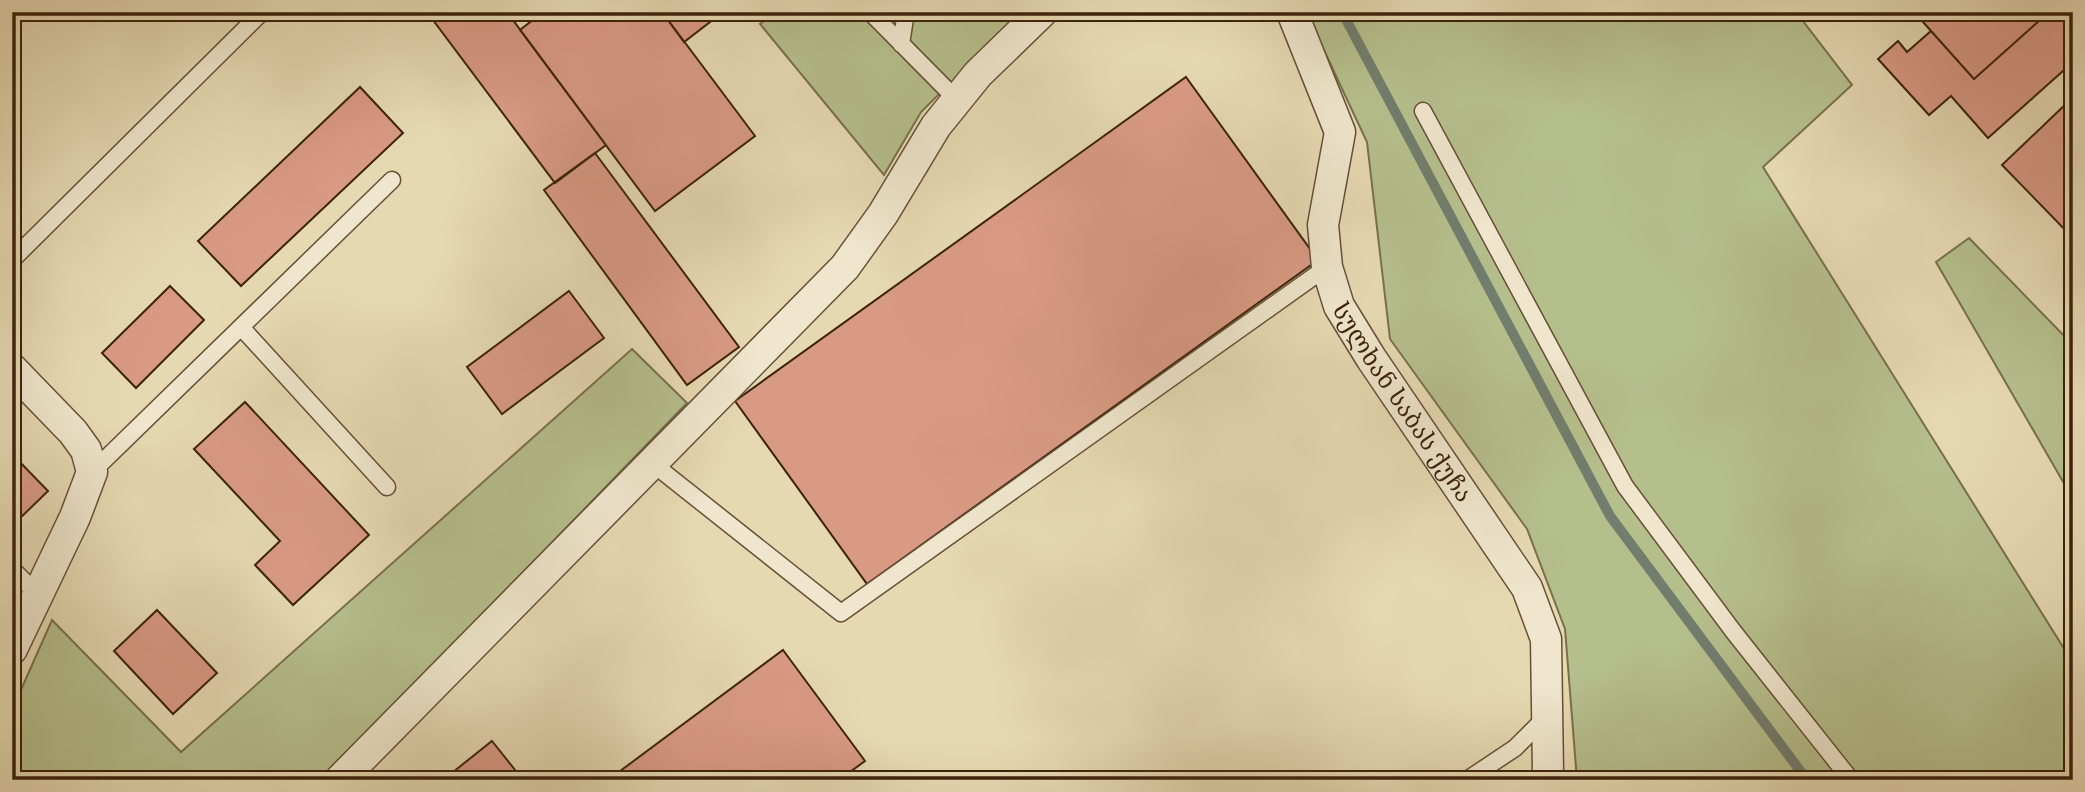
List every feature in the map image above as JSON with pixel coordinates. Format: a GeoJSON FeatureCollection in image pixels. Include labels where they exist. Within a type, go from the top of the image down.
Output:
{"type":"FeatureCollection","features":[{"type":"Feature","properties":{"kind":"street"},"geometry":{"type":"LineString","coordinates":[[340,780],[845,267],[883,214],[936,125],[978,74],[1042,12]]}},
{"type":"Feature","properties":{"kind":"street","name":"სულხან საბას ქუჩა"},"geometry":{"type":"LineString","coordinates":[[1292,12],[1340,132],[1323,225],[1327,267],[1339,306],[1527,588],[1546,639],[1550,780]]}},
{"type":"Feature","properties":{"kind":"street"},"geometry":{"type":"LineString","coordinates":[[12,369],[73,432],[86,450],[92,472],[75,517],[12,649]]}},
{"type":"Feature","properties":{"kind":"lane"},"geometry":{"type":"LineString","coordinates":[[12,260],[262,12]]}},
{"type":"Feature","properties":{"kind":"lane"},"geometry":{"type":"LineString","coordinates":[[870,12],[957,100]]}},
{"type":"Feature","properties":{"kind":"lane"},"geometry":{"type":"LineString","coordinates":[[901,44],[906,12]]}},
{"type":"Feature","properties":{"kind":"lane"},"geometry":{"type":"LineString","coordinates":[[1423,111],[1625,486],[1733,631],[1851,780]]}},
{"type":"Feature","properties":{"kind":"lane"},"geometry":{"type":"LineString","coordinates":[[92,472],[392,180]]}},
{"type":"Feature","properties":{"kind":"lane"},"geometry":{"type":"LineString","coordinates":[[652,463],[841,613],[1327,267]]}},
{"type":"Feature","properties":{"kind":"lane"},"geometry":{"type":"LineString","coordinates":[[241,327],[387,487]]}},
{"type":"Feature","properties":{"kind":"lane"},"geometry":{"type":"LineString","coordinates":[[12,569],[38,595]]}},
{"type":"Feature","properties":{"kind":"lane"},"geometry":{"type":"LineString","coordinates":[[1467,780],[1515,748],[1547,715]]}},
{"type":"Feature","properties":{"kind":"green space"},"geometry":{"type":"Polygon","coordinates":[[[776,12],[1022,12],[921,112],[884,175],[760,24],[776,12]]]}},
{"type":"Feature","properties":{"kind":"green space"},"geometry":{"type":"Polygon","coordinates":[[[1306,12],[1796,12],[1852,85],[1763,167],[2073,663],[2073,780],[1577,780],[1565,629],[1527,529],[1390,339],[1367,142],[1306,12]]]}},
{"type":"Feature","properties":{"kind":"green space"},"geometry":{"type":"Polygon","coordinates":[[[1969,238],[2073,345],[2073,499],[1936,262],[1969,238]]]}},
{"type":"Feature","properties":{"kind":"green space"},"geometry":{"type":"Polygon","coordinates":[[[632,349],[687,403],[322,780],[12,780],[12,710],[52,620],[181,752],[632,349]]]}},
{"type":"Feature","properties":{"kind":"building"},"geometry":{"type":"Polygon","coordinates":[[[427,12],[507,12],[606,145],[555,183],[427,12]]]}},
{"type":"Feature","properties":{"kind":"building"},"geometry":{"type":"Polygon","coordinates":[[[543,12],[662,12],[755,136],[655,211],[520,30],[543,12]]]}},
{"type":"Feature","properties":{"kind":"building"},"geometry":{"type":"Polygon","coordinates":[[[662,12],[723,12],[684,42],[662,12]]]}},
{"type":"Feature","properties":{"kind":"building"},"geometry":{"type":"Polygon","coordinates":[[[1915,12],[1934,12],[1923,22],[1915,12]]]}},
{"type":"Feature","properties":{"kind":"building"},"geometry":{"type":"Polygon","coordinates":[[[1934,12],[2049,12],[1974,79],[1923,22],[1934,12]]]}},
{"type":"Feature","properties":{"kind":"building"},"geometry":{"type":"Polygon","coordinates":[[[2049,12],[2073,12],[2073,62],[1988,138],[1951,96],[1929,115],[1878,59],[1898,41],[1907,52],[1931,31],[1974,79],[2049,12]]]}},
{"type":"Feature","properties":{"kind":"building"},"geometry":{"type":"Polygon","coordinates":[[[1186,77],[1318,260],[867,584],[735,401],[1186,77]]]}},
{"type":"Feature","properties":{"kind":"building"},"geometry":{"type":"Polygon","coordinates":[[[360,87],[403,133],[241,286],[198,241],[360,87]]]}},
{"type":"Feature","properties":{"kind":"building"},"geometry":{"type":"Polygon","coordinates":[[[2067,103],[2073,109],[2073,238],[2002,165],[2067,103]]]}},
{"type":"Feature","properties":{"kind":"building"},"geometry":{"type":"Polygon","coordinates":[[[595,153],[739,347],[687,385],[544,190],[595,153]]]}},
{"type":"Feature","properties":{"kind":"building"},"geometry":{"type":"Polygon","coordinates":[[[170,286],[204,320],[136,388],[102,353],[170,286]]]}},
{"type":"Feature","properties":{"kind":"building"},"geometry":{"type":"Polygon","coordinates":[[[569,291],[604,338],[502,414],[467,367],[569,291]]]}},
{"type":"Feature","properties":{"kind":"building"},"geometry":{"type":"Polygon","coordinates":[[[245,402],[369,535],[293,605],[255,565],[280,541],[194,449],[245,402]]]}},
{"type":"Feature","properties":{"kind":"building"},"geometry":{"type":"Polygon","coordinates":[[[12,454],[48,491],[12,526],[12,454]]]}},
{"type":"Feature","properties":{"kind":"building"},"geometry":{"type":"Polygon","coordinates":[[[157,610],[217,673],[173,714],[114,651],[157,610]]]}},
{"type":"Feature","properties":{"kind":"building"},"geometry":{"type":"Polygon","coordinates":[[[783,650],[865,761],[839,780],[608,780],[783,650]]]}},
{"type":"Feature","properties":{"kind":"building"},"geometry":{"type":"Polygon","coordinates":[[[492,741],[523,780],[443,780],[492,741]]]}},
{"type":"Feature","properties":{"kind":"waterway"},"geometry":{"type":"LineString","coordinates":[[1342,12],[1610,516],[1807,780]]}}]}
